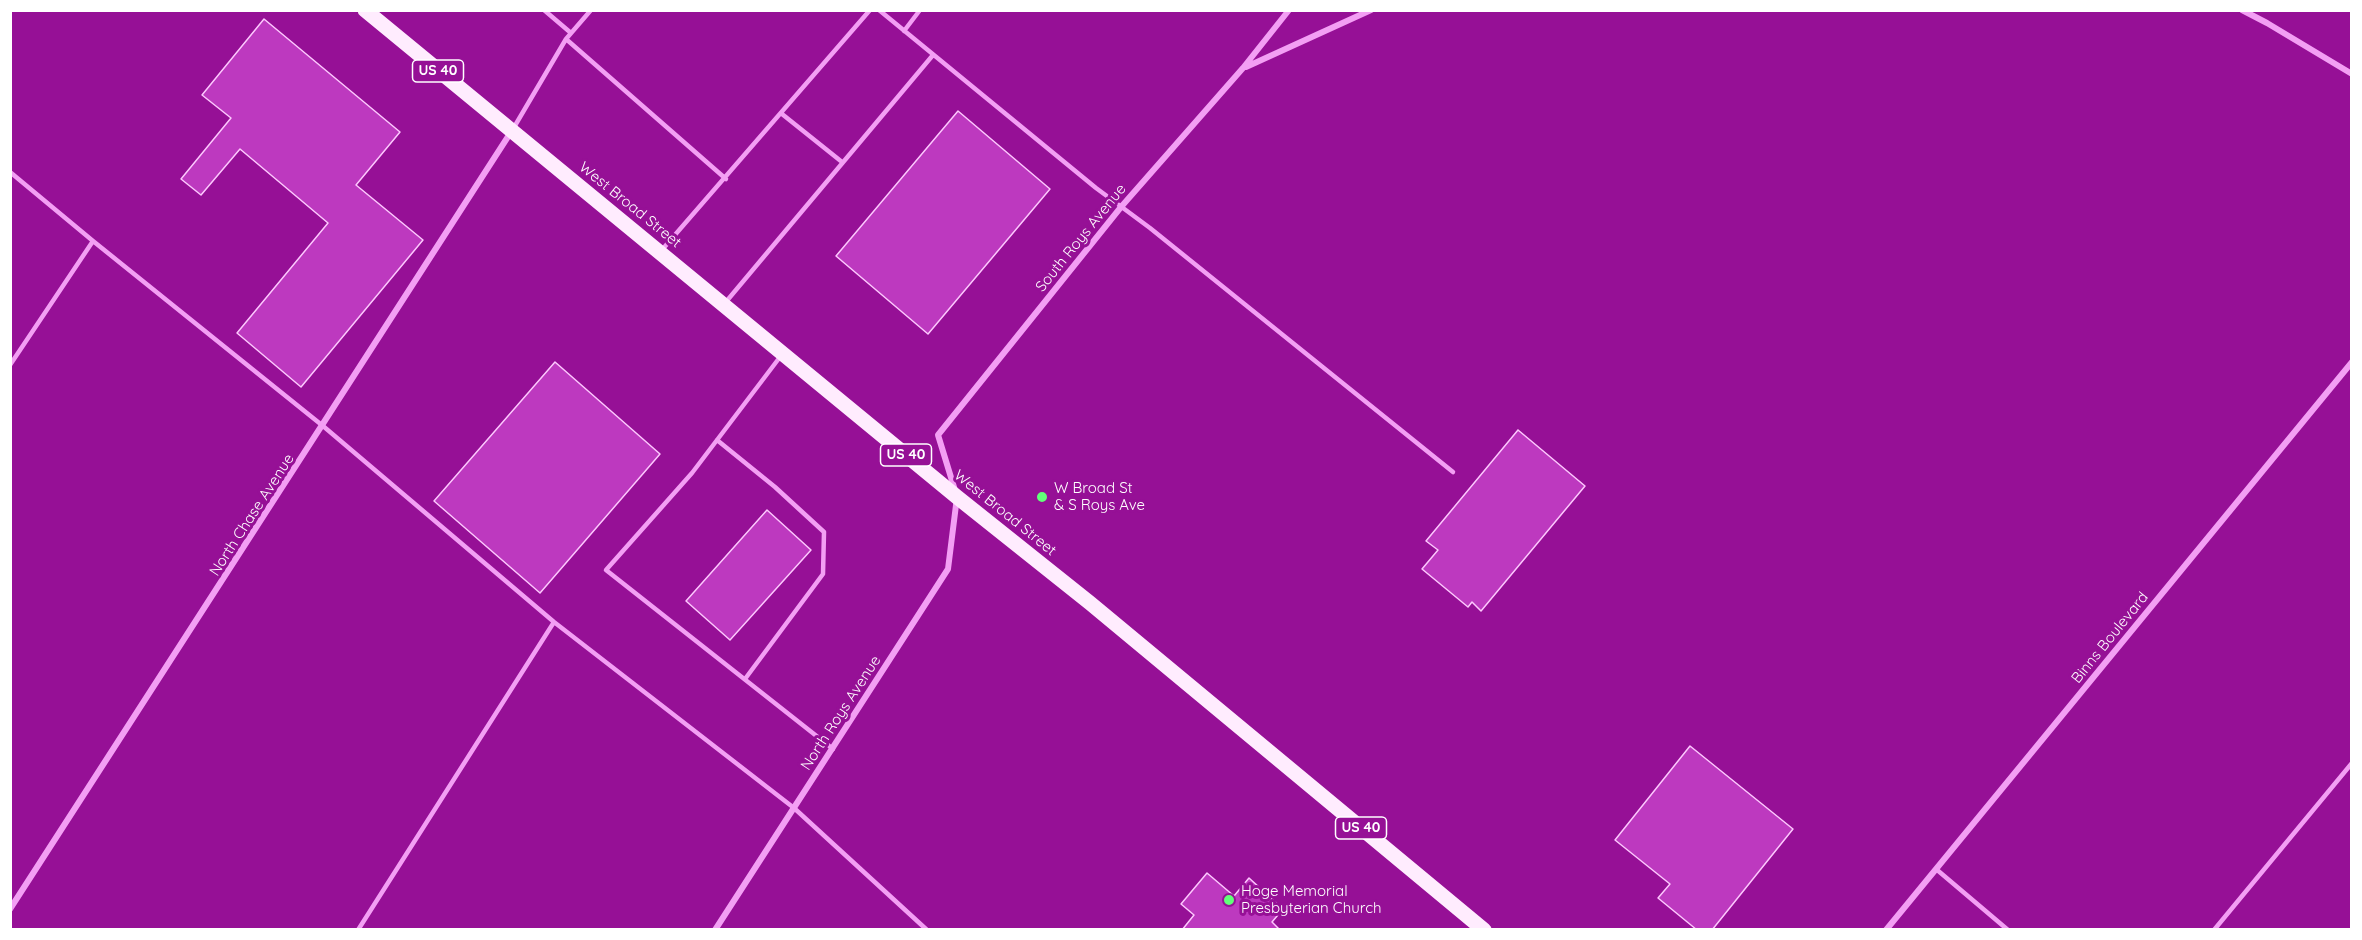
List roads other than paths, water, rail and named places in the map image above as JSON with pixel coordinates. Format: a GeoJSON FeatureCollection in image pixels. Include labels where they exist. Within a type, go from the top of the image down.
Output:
{"type":"FeatureCollection","features":[{"type":"Feature","properties":{"kind":"main road","name":"West Broad Street"},"geometry":{"type":"LineString","coordinates":[[365,10],[782,354],[1090,603],[1484,930]]}},
{"type":"Feature","properties":{"kind":"street","name":"South Roys Avenue"},"geometry":{"type":"LineString","coordinates":[[957,497],[938,435],[1121,207],[1243,68],[1289,10]]}},
{"type":"Feature","properties":{"kind":"street"},"geometry":{"type":"LineString","coordinates":[[1243,68],[1371,10]]}},
{"type":"Feature","properties":{"kind":"street"},"geometry":{"type":"LineString","coordinates":[[2242,10],[2352,74]]}},
{"type":"Feature","properties":{"kind":"street","name":"North Chase Avenue"},"geometry":{"type":"LineString","coordinates":[[10,909],[512,131]]}},
{"type":"Feature","properties":{"kind":"street","name":"Binns Boulevard"},"geometry":{"type":"LineString","coordinates":[[1886,930],[2352,362]]}},
{"type":"Feature","properties":{"kind":"street","name":"North Roys Avenue"},"geometry":{"type":"LineString","coordinates":[[715,930],[948,568],[957,497]]}},
{"type":"Feature","properties":{"kind":"lane"},"geometry":{"type":"LineString","coordinates":[[544,10],[571,33]]}},
{"type":"Feature","properties":{"kind":"lane"},"geometry":{"type":"LineString","coordinates":[[512,131],[566,39],[591,10]]}},
{"type":"Feature","properties":{"kind":"lane"},"geometry":{"type":"LineString","coordinates":[[660,253],[870,10]]}},
{"type":"Feature","properties":{"kind":"lane"},"geometry":{"type":"LineString","coordinates":[[879,10],[1453,472]]}},
{"type":"Feature","properties":{"kind":"lane"},"geometry":{"type":"LineString","coordinates":[[903,31],[920,10]]}},
{"type":"Feature","properties":{"kind":"lane"},"geometry":{"type":"LineString","coordinates":[[566,39],[726,179]]}},
{"type":"Feature","properties":{"kind":"lane"},"geometry":{"type":"LineString","coordinates":[[723,305],[933,55]]}},
{"type":"Feature","properties":{"kind":"lane"},"geometry":{"type":"LineString","coordinates":[[782,114],[842,162]]}},
{"type":"Feature","properties":{"kind":"lane"},"geometry":{"type":"LineString","coordinates":[[10,172],[323,426],[554,622],[794,808],[927,930]]}},
{"type":"Feature","properties":{"kind":"lane"},"geometry":{"type":"LineString","coordinates":[[10,365],[93,241]]}},
{"type":"Feature","properties":{"kind":"lane"},"geometry":{"type":"LineString","coordinates":[[782,354],[692,473],[606,570],[833,749]]}},
{"type":"Feature","properties":{"kind":"lane"},"geometry":{"type":"LineString","coordinates":[[717,440],[775,487],[824,532],[823,574],[745,679]]}},
{"type":"Feature","properties":{"kind":"lane"},"geometry":{"type":"LineString","coordinates":[[358,930],[554,622]]}},
{"type":"Feature","properties":{"kind":"lane"},"geometry":{"type":"LineString","coordinates":[[2214,930],[2352,763]]}},
{"type":"Feature","properties":{"kind":"lane"},"geometry":{"type":"LineString","coordinates":[[1936,869],[2008,930]]}},
{"type":"Feature","properties":{"kind":"place","name":"W Broad St & S Roys Ave"},"geometry":{"type":"Point","coordinates":[1042,497]}},
{"type":"Feature","properties":{"kind":"place","name":"Hoge Memorial Presbyterian Church"},"geometry":{"type":"Point","coordinates":[1229,900]}}]}
